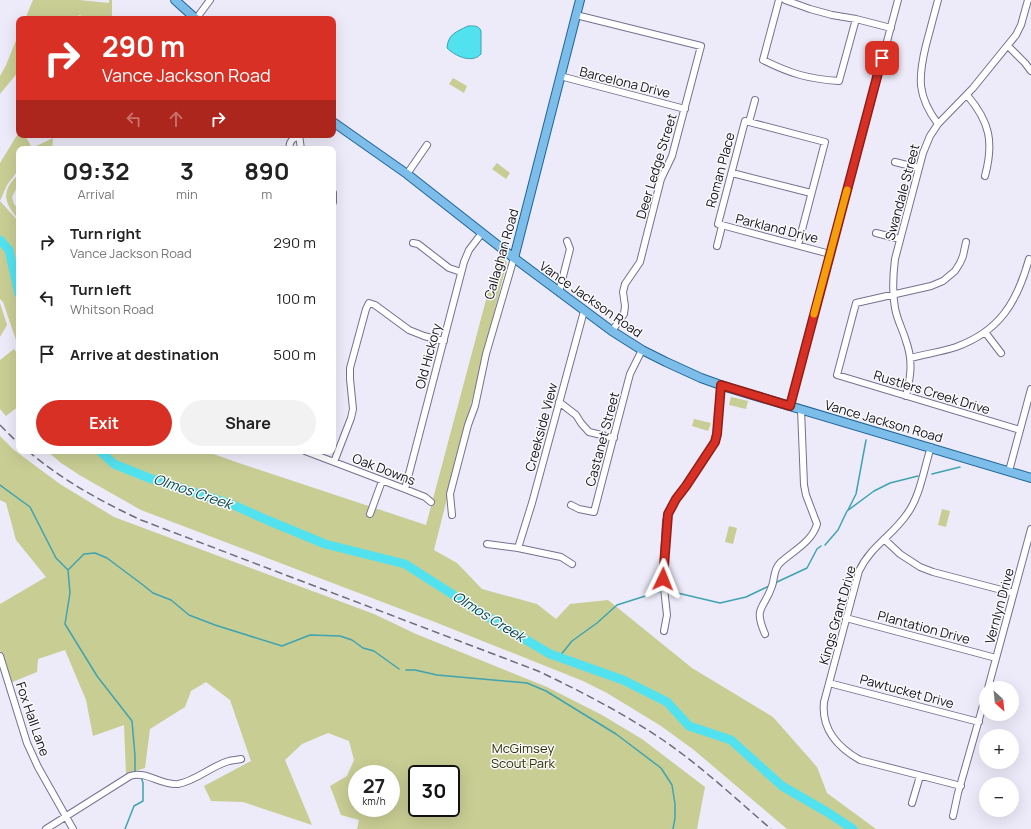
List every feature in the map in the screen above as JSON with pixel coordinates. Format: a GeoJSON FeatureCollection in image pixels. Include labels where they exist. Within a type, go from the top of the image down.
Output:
{"type":"FeatureCollection","features":[{"type":"Feature","properties":{"kind":"main road"},"geometry":{"type":"LineString","coordinates":[[175,0],[193,16]]}},
{"type":"Feature","properties":{"kind":"main road","name":"Callaghan Road"},"geometry":{"type":"LineString","coordinates":[[514,258],[580,0]]}},
{"type":"Feature","properties":{"kind":"main road","name":"Vance Jackson Road"},"geometry":{"type":"LineString","coordinates":[[336,124],[407,174],[584,311],[642,350],[701,378],[721,385],[1031,478]]}},
{"type":"Feature","properties":{"kind":"street"},"geometry":{"type":"LineString","coordinates":[[198,16],[210,0]]}},
{"type":"Feature","properties":{"kind":"street"},"geometry":{"type":"LineString","coordinates":[[779,0],[763,60],[797,75],[839,80],[856,18]]}},
{"type":"Feature","properties":{"kind":"street"},"geometry":{"type":"LineString","coordinates":[[785,0],[825,13],[856,18],[890,28]]}},
{"type":"Feature","properties":{"kind":"street"},"geometry":{"type":"LineString","coordinates":[[790,406],[898,0]]}},
{"type":"Feature","properties":{"kind":"street"},"geometry":{"type":"LineString","coordinates":[[938,0],[921,65],[920,81],[924,101],[938,124]]}},
{"type":"Feature","properties":{"kind":"street","name":"Swandale Street"},"geometry":{"type":"LineString","coordinates":[[906,396],[910,378],[911,358],[895,310],[893,274],[900,239],[926,145],[938,124],[967,95],[1008,46],[1021,25],[1027,1]]}},
{"type":"Feature","properties":{"kind":"street","name":"Deer Ledge Street"},"geometry":{"type":"LineString","coordinates":[[576,15],[701,46],[672,156],[661,179],[640,262],[624,289],[624,314],[612,331]]}},
{"type":"Feature","properties":{"kind":"street"},"geometry":{"type":"LineString","coordinates":[[1008,46],[1031,71]]}},
{"type":"Feature","properties":{"kind":"street","name":"Barcelona Drive"},"geometry":{"type":"LineString","coordinates":[[560,76],[685,109]]}},
{"type":"Feature","properties":{"kind":"street"},"geometry":{"type":"LineString","coordinates":[[967,95],[980,111],[989,132],[990,155],[985,176]]}},
{"type":"Feature","properties":{"kind":"street","name":"Roman Place"},"geometry":{"type":"LineString","coordinates":[[717,246],[720,225],[732,172],[747,121],[755,100]]}},
{"type":"Feature","properties":{"kind":"street"},"geometry":{"type":"LineString","coordinates":[[747,121],[825,142],[798,245]]}},
{"type":"Feature","properties":{"kind":"street"},"geometry":{"type":"LineString","coordinates":[[289,146],[291,141],[296,138]]}},
{"type":"Feature","properties":{"kind":"street"},"geometry":{"type":"LineString","coordinates":[[407,174],[427,146]]}},
{"type":"Feature","properties":{"kind":"street"},"geometry":{"type":"LineString","coordinates":[[895,162],[919,168]]}},
{"type":"Feature","properties":{"kind":"street"},"geometry":{"type":"LineString","coordinates":[[732,172],[811,193]]}},
{"type":"Feature","properties":{"kind":"street"},"geometry":{"type":"LineString","coordinates":[[336,191],[340,189]]}},
{"type":"Feature","properties":{"kind":"street","name":"Parkland Drive"},"geometry":{"type":"LineString","coordinates":[[720,225],[830,254]]}},
{"type":"Feature","properties":{"kind":"street","name":"Old Hickory"},"geometry":{"type":"LineString","coordinates":[[405,489],[461,272],[469,250],[482,233]]}},
{"type":"Feature","properties":{"kind":"street"},"geometry":{"type":"LineString","coordinates":[[876,233],[900,239]]}},
{"type":"Feature","properties":{"kind":"street"},"geometry":{"type":"LineString","coordinates":[[559,292],[570,249],[567,241]]}},
{"type":"Feature","properties":{"kind":"street"},"geometry":{"type":"LineString","coordinates":[[893,295],[931,286],[947,278],[955,271],[960,263],[966,242]]}},
{"type":"Feature","properties":{"kind":"street"},"geometry":{"type":"LineString","coordinates":[[413,243],[418,244],[449,268],[461,272]]}},
{"type":"Feature","properties":{"kind":"street","name":"Callaghan Road"},"geometry":{"type":"LineString","coordinates":[[452,515],[450,494],[468,425],[475,406],[486,354],[514,258]]}},
{"type":"Feature","properties":{"kind":"street"},"geometry":{"type":"LineString","coordinates":[[911,358],[954,348],[985,332],[1002,317],[1014,301],[1023,281],[1029,260]]}},
{"type":"Feature","properties":{"kind":"street","name":"Rustlers Creek Drive"},"geometry":{"type":"LineString","coordinates":[[893,295],[856,303],[837,375],[1020,430]]}},
{"type":"Feature","properties":{"kind":"street"},"geometry":{"type":"LineString","coordinates":[[334,462],[353,409],[350,368],[369,303],[375,305],[409,330],[424,336],[444,341]]}},
{"type":"Feature","properties":{"kind":"street","name":"Creekside View"},"geometry":{"type":"LineString","coordinates":[[518,548],[532,503],[584,311]]}},
{"type":"Feature","properties":{"kind":"street"},"geometry":{"type":"LineString","coordinates":[[985,332],[1001,353]]}},
{"type":"Feature","properties":{"kind":"street","name":"Castanet Street"},"geometry":{"type":"LineString","coordinates":[[571,505],[579,509],[594,512],[630,374],[642,350]]}},
{"type":"Feature","properties":{"kind":"street"},"geometry":{"type":"LineString","coordinates":[[664,631],[667,615],[663,570],[668,514],[676,499],[715,442],[721,385]]}},
{"type":"Feature","properties":{"kind":"street"},"geometry":{"type":"LineString","coordinates":[[1009,471],[1031,389]]}},
{"type":"Feature","properties":{"kind":"street"},"geometry":{"type":"LineString","coordinates":[[559,402],[576,415],[589,432],[614,438]]}},
{"type":"Feature","properties":{"kind":"street"},"geometry":{"type":"LineString","coordinates":[[765,634],[760,621],[760,611],[773,585],[775,570],[812,536],[817,524],[806,495],[804,485],[801,409]]}},
{"type":"Feature","properties":{"kind":"street","name":"Kings Grant Drive"},"geometry":{"type":"LineString","coordinates":[[931,447],[916,498],[911,509],[903,520],[868,555],[862,565],[846,618],[824,702],[824,719],[831,735],[849,753],[860,760],[961,786]]}},
{"type":"Feature","properties":{"kind":"street","name":"Oak Downs"},"geometry":{"type":"LineString","coordinates":[[312,454],[425,497],[432,502]]}},
{"type":"Feature","properties":{"kind":"street"},"geometry":{"type":"LineString","coordinates":[[370,514],[382,481]]}},
{"type":"Feature","properties":{"kind":"street","name":"Vernlyn Drive"},"geometry":{"type":"LineString","coordinates":[[990,681],[1031,529]]}},
{"type":"Feature","properties":{"kind":"street"},"geometry":{"type":"LineString","coordinates":[[884,538],[900,554],[920,567],[1013,594]]}},
{"type":"Feature","properties":{"kind":"street"},"geometry":{"type":"LineString","coordinates":[[487,544],[518,548],[561,557],[572,564]]}},
{"type":"Feature","properties":{"kind":"street","name":"Plantation Drive"},"geometry":{"type":"LineString","coordinates":[[846,618],[996,658]]}},
{"type":"Feature","properties":{"kind":"street","name":"Fox Hall Lane"},"geometry":{"type":"LineString","coordinates":[[0,656],[27,743],[38,767],[74,829]]}},
{"type":"Feature","properties":{"kind":"street","name":"Pawtucket Drive"},"geometry":{"type":"LineString","coordinates":[[829,683],[979,722]]}},
{"type":"Feature","properties":{"kind":"street"},"geometry":{"type":"LineString","coordinates":[[953,816],[958,793],[979,722]]}},
{"type":"Feature","properties":{"kind":"street"},"geometry":{"type":"LineString","coordinates":[[46,829],[135,774],[176,784],[184,782],[229,761],[241,759]]}},
{"type":"Feature","properties":{"kind":"street"},"geometry":{"type":"LineString","coordinates":[[912,803],[920,776]]}},
{"type":"Feature","properties":{"kind":"green space"},"geometry":{"type":"Polygon","coordinates":[[[33,0],[79,0],[109,3],[109,0],[112,0],[112,16],[26,16],[33,0]]]}},
{"type":"Feature","properties":{"kind":"green space"},"geometry":{"type":"Polygon","coordinates":[[[16,40],[16,75],[0,94],[0,76],[16,40]]]}},
{"type":"Feature","properties":{"kind":"green space"},"geometry":{"type":"Polygon","coordinates":[[[453,78],[467,86],[464,93],[449,84],[453,78]]]}},
{"type":"Feature","properties":{"kind":"green space"},"geometry":{"type":"Polygon","coordinates":[[[16,137],[27,138],[31,146],[16,146],[16,173],[7,185],[0,201],[0,163],[16,137]]]}},
{"type":"Feature","properties":{"kind":"green space"},"geometry":{"type":"Polygon","coordinates":[[[53,138],[52,146],[36,146],[53,138]]]}},
{"type":"Feature","properties":{"kind":"green space"},"geometry":{"type":"Polygon","coordinates":[[[497,163],[510,173],[506,179],[492,169],[497,163]]]}},
{"type":"Feature","properties":{"kind":"green space"},"geometry":{"type":"Polygon","coordinates":[[[16,177],[16,189],[12,197],[16,206],[16,216],[10,208],[6,197],[9,186],[16,177]]]}},
{"type":"Feature","properties":{"kind":"green space"},"geometry":{"type":"Polygon","coordinates":[[[0,201],[16,219],[16,340],[3,302],[0,299],[0,201]]]}},
{"type":"Feature","properties":{"kind":"green space"},"geometry":{"type":"Polygon","coordinates":[[[498,255],[507,262],[434,550],[457,563],[482,589],[537,604],[556,619],[570,604],[608,600],[692,668],[773,717],[817,767],[827,793],[876,829],[787,829],[694,750],[661,726],[607,693],[583,681],[440,624],[141,510],[81,476],[50,454],[213,454],[426,525],[498,255]]]}},
{"type":"Feature","properties":{"kind":"green space"},"geometry":{"type":"Polygon","coordinates":[[[0,303],[7,325],[0,337],[0,303]]]}},
{"type":"Feature","properties":{"kind":"green space"},"geometry":{"type":"Polygon","coordinates":[[[14,349],[16,352],[16,408],[6,416],[0,409],[0,360],[14,349]]]}},
{"type":"Feature","properties":{"kind":"green space"},"geometry":{"type":"Polygon","coordinates":[[[731,397],[748,401],[746,409],[729,405],[731,397]]]}},
{"type":"Feature","properties":{"kind":"green space"},"geometry":{"type":"Polygon","coordinates":[[[694,419],[711,423],[708,431],[692,426],[694,419]]]}},
{"type":"Feature","properties":{"kind":"green space","name":"McGimsey Scout Park"},"geometry":{"type":"Polygon","coordinates":[[[0,436],[16,451],[16,454],[19,454],[60,484],[114,517],[374,614],[416,634],[547,687],[602,715],[642,739],[705,787],[697,829],[357,829],[359,820],[348,817],[400,817],[400,765],[352,765],[354,760],[349,741],[328,733],[302,744],[285,760],[312,825],[243,802],[211,801],[204,786],[251,761],[230,700],[206,682],[191,691],[185,707],[150,729],[145,768],[126,774],[124,725],[93,736],[86,700],[65,650],[38,659],[37,672],[10,683],[0,650],[0,604],[46,577],[16,540],[6,503],[0,500],[0,436]]]}},
{"type":"Feature","properties":{"kind":"green space"},"geometry":{"type":"Polygon","coordinates":[[[942,509],[950,511],[946,527],[938,525],[942,509]]]}},
{"type":"Feature","properties":{"kind":"green space"},"geometry":{"type":"Polygon","coordinates":[[[729,526],[737,528],[733,544],[725,542],[729,526]]]}},
{"type":"Feature","properties":{"kind":"green space"},"geometry":{"type":"Polygon","coordinates":[[[348,774],[348,817],[341,815],[330,786],[347,776],[348,774]]]}},
{"type":"Feature","properties":{"kind":"water"},"geometry":{"type":"Polygon","coordinates":[[[468,26],[477,27],[481,31],[481,54],[477,57],[468,59],[454,54],[447,48],[451,36],[468,26]]]}},
{"type":"Feature","properties":{"kind":"waterway","name":"Olmos Creek"},"geometry":{"type":"LineString","coordinates":[[0,240],[9,250],[16,281]]}},
{"type":"Feature","properties":{"kind":"waterway"},"geometry":{"type":"LineString","coordinates":[[848,510],[856,494],[866,440]]}},
{"type":"Feature","properties":{"kind":"waterway","name":"Olmos Creek"},"geometry":{"type":"LineString","coordinates":[[103,454],[114,464],[149,478],[231,504],[325,544],[405,564],[499,624],[550,654],[623,680],[667,702],[689,726],[731,740],[782,786],[853,829]]}},
{"type":"Feature","properties":{"kind":"waterway"},"geometry":{"type":"LineString","coordinates":[[932,474],[960,467]]}},
{"type":"Feature","properties":{"kind":"waterway"},"geometry":{"type":"LineString","coordinates":[[825,545],[838,530],[847,511],[874,491],[890,483],[918,476]]}},
{"type":"Feature","properties":{"kind":"waterway"},"geometry":{"type":"LineString","coordinates":[[0,485],[30,507],[56,558],[68,570],[70,593],[65,624],[97,676],[132,721],[135,773]]}},
{"type":"Feature","properties":{"kind":"waterway"},"geometry":{"type":"LineString","coordinates":[[777,582],[807,568],[817,549],[821,546]]}},
{"type":"Feature","properties":{"kind":"waterway"},"geometry":{"type":"LineString","coordinates":[[68,570],[84,554],[95,553],[107,558],[153,593],[171,600],[189,615],[215,625],[282,646],[310,635],[340,636],[352,640],[363,648],[374,651],[399,669]]}},
{"type":"Feature","properties":{"kind":"waterway"},"geometry":{"type":"LineString","coordinates":[[669,591],[720,603],[746,597],[769,586]]}},
{"type":"Feature","properties":{"kind":"waterway"},"geometry":{"type":"LineString","coordinates":[[559,657],[572,641],[597,623],[617,605],[661,591]]}},
{"type":"Feature","properties":{"kind":"waterway"},"geometry":{"type":"LineString","coordinates":[[406,670],[415,670],[437,675],[527,683],[546,691],[616,734],[661,768],[672,785],[675,804],[673,829]]}},
{"type":"Feature","properties":{"kind":"waterway"},"geometry":{"type":"LineString","coordinates":[[125,829],[134,806],[143,801],[143,783],[141,777]]}},
{"type":"Feature","properties":{"kind":"railway"},"geometry":{"type":"LineString","coordinates":[[0,425],[16,441]]}},
{"type":"Feature","properties":{"kind":"railway"},"geometry":{"type":"LineString","coordinates":[[32,454],[68,481],[141,520],[538,671],[569,686],[630,719],[675,748],[771,829]]}},
{"type":"Feature","properties":{"kind":"slow traffic"},"geometry":{"type":"LineString","coordinates":[[814,314],[847,190]]}},
{"type":"Feature","properties":{"kind":"route"},"geometry":{"type":"LineString","coordinates":[[663,579],[666,521],[668,514],[676,499],[715,442],[721,385],[790,406],[882,58]]}}]}
